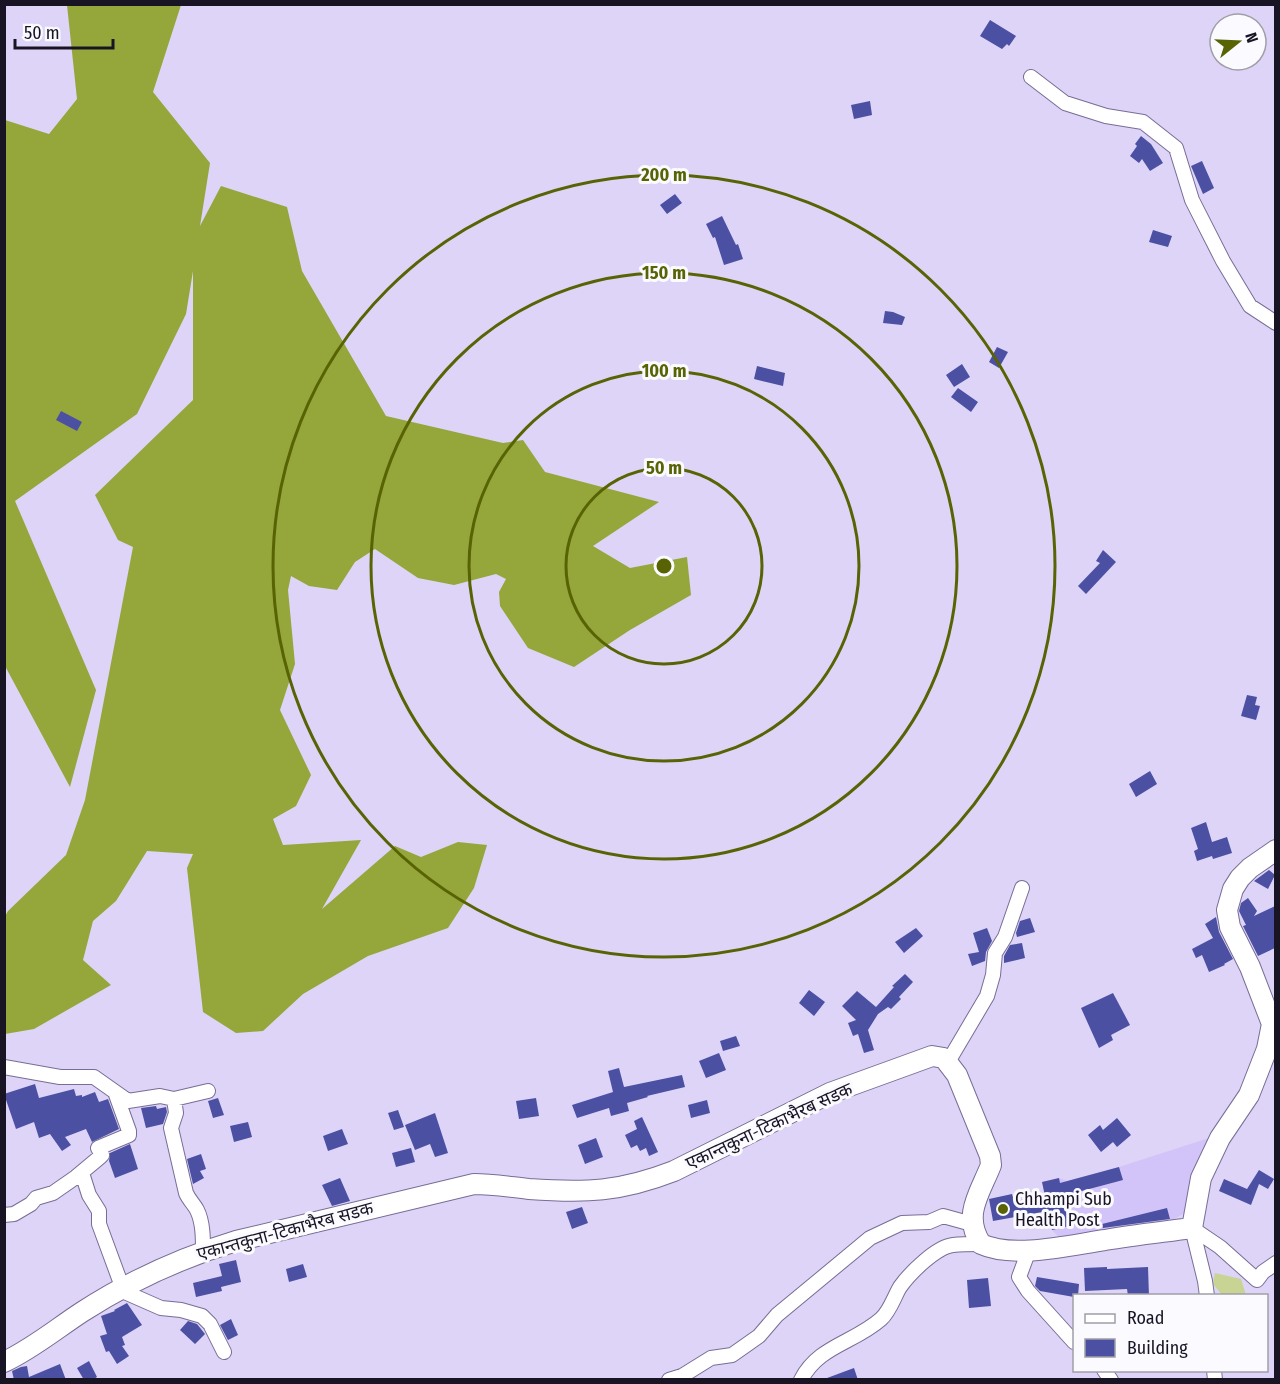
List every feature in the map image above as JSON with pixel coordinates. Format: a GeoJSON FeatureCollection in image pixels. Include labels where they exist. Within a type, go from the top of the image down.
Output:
{"type":"FeatureCollection","features":[{"type":"Feature","properties":{"kind":"main road"},"geometry":{"type":"LineString","coordinates":[[948,1062],[965,1094],[990,1156],[991,1165],[973,1210],[972,1224],[981,1244],[997,1250],[1058,1248],[1192,1228],[1201,1178],[1220,1138],[1249,1095],[1274,1025],[1250,967],[1230,927],[1227,910],[1233,889],[1240,878],[1275,850]]}},
{"type":"Feature","properties":{"kind":"main road","name":"एकान्तकुना-टिकाभैरब सडक"},"geometry":{"type":"LineString","coordinates":[[4,1362],[20,1354],[83,1311],[154,1270],[203,1251],[474,1184],[559,1191],[589,1191],[623,1188],[648,1182],[674,1172],[830,1094],[932,1056],[939,1056],[948,1062]]}},
{"type":"Feature","properties":{"kind":"street"},"geometry":{"type":"LineString","coordinates":[[1031,77],[1065,103],[1106,116],[1143,122],[1176,148],[1192,200],[1223,261],[1250,306],[1275,323]]}},
{"type":"Feature","properties":{"kind":"street"},"geometry":{"type":"LineString","coordinates":[[948,1062],[987,996],[993,975],[995,953],[1005,937],[1022,888]]}},
{"type":"Feature","properties":{"kind":"street"},"geometry":{"type":"LineString","coordinates":[[4,1067],[60,1077],[94,1077],[128,1101],[160,1096],[174,1100],[208,1091]]}},
{"type":"Feature","properties":{"kind":"street"},"geometry":{"type":"LineString","coordinates":[[4,1215],[14,1214],[31,1204],[36,1197],[53,1193],[82,1173],[102,1155],[98,1148],[129,1135],[115,1092]]}},
{"type":"Feature","properties":{"kind":"street"},"geometry":{"type":"LineString","coordinates":[[174,1100],[176,1113],[171,1128],[186,1193],[197,1210],[203,1235],[203,1251]]}},
{"type":"Feature","properties":{"kind":"street"},"geometry":{"type":"LineString","coordinates":[[82,1173],[89,1195],[99,1211],[99,1224],[123,1288],[160,1308],[175,1309],[202,1316],[210,1324],[224,1352]]}},
{"type":"Feature","properties":{"kind":"street"},"geometry":{"type":"LineString","coordinates":[[669,1380],[682,1376],[711,1358],[732,1354],[759,1336],[777,1315],[870,1238],[902,1223],[929,1222],[943,1216],[972,1224]]}},
{"type":"Feature","properties":{"kind":"street"},"geometry":{"type":"LineString","coordinates":[[1192,1228],[1220,1246],[1257,1280],[1275,1263]]}},
{"type":"Feature","properties":{"kind":"street"},"geometry":{"type":"LineString","coordinates":[[1192,1228],[1207,1294]]}},
{"type":"Feature","properties":{"kind":"street"},"geometry":{"type":"LineString","coordinates":[[801,1380],[808,1366],[834,1346],[862,1333],[883,1317],[901,1286],[925,1259],[951,1245],[981,1244]]}},
{"type":"Feature","properties":{"kind":"street"},"geometry":{"type":"LineString","coordinates":[[1029,1250],[1019,1277],[1028,1291],[1073,1341]]}},
{"type":"Feature","properties":{"kind":"shaded area"},"geometry":{"type":"Polygon","coordinates":[[[1209,1138],[1196,1207],[1170,1221],[1105,1238],[1061,1239],[1052,1230],[1042,1182],[1059,1178],[1067,1181],[1209,1138]]]}},
{"type":"Feature","properties":{"kind":"green space"},"geometry":{"type":"Polygon","coordinates":[[[67,5],[181,5],[153,92],[210,163],[200,226],[221,186],[287,207],[302,271],[386,416],[503,443],[523,440],[545,472],[659,502],[593,546],[630,568],[687,557],[691,595],[630,630],[574,667],[528,648],[500,606],[499,592],[506,579],[496,574],[454,585],[418,578],[375,549],[355,562],[337,590],[309,586],[291,576],[288,590],[295,664],[280,710],[312,777],[311,775],[296,806],[273,819],[283,845],[361,840],[322,909],[395,846],[421,857],[458,842],[487,845],[474,888],[448,928],[368,956],[303,994],[263,1031],[236,1033],[203,1012],[187,868],[193,854],[147,851],[116,901],[93,921],[83,960],[111,985],[34,1029],[5,1034],[4,918],[8,911],[66,855],[85,800],[133,547],[118,540],[95,495],[193,400],[193,271],[186,314],[137,414],[15,501],[96,690],[70,787],[5,666],[5,120],[49,134],[77,99],[67,5]]]}},
{"type":"Feature","properties":{"kind":"green space"},"geometry":{"type":"Polygon","coordinates":[[[1215,1273],[1241,1279],[1246,1294],[1221,1294],[1213,1284],[1215,1273]]]}},
{"type":"Feature","properties":{"kind":"building"},"geometry":{"type":"Polygon","coordinates":[[[990,20],[1016,36],[1009,46],[1007,44],[1002,49],[980,36],[990,20]]]}},
{"type":"Feature","properties":{"kind":"building"},"geometry":{"type":"Polygon","coordinates":[[[870,101],[872,115],[854,119],[851,105],[870,101]]]}},
{"type":"Feature","properties":{"kind":"building"},"geometry":{"type":"Polygon","coordinates":[[[1141,136],[1151,144],[1163,163],[1150,171],[1142,159],[1139,163],[1130,156],[1141,136]]]}},
{"type":"Feature","properties":{"kind":"building"},"geometry":{"type":"Polygon","coordinates":[[[1202,161],[1214,188],[1203,194],[1191,166],[1202,161]]]}},
{"type":"Feature","properties":{"kind":"building"},"geometry":{"type":"Polygon","coordinates":[[[675,194],[682,203],[667,214],[660,205],[675,194]]]}},
{"type":"Feature","properties":{"kind":"building"},"geometry":{"type":"Polygon","coordinates":[[[722,216],[736,245],[738,244],[743,259],[724,265],[715,237],[713,238],[706,224],[722,216]]]}},
{"type":"Feature","properties":{"kind":"building"},"geometry":{"type":"Polygon","coordinates":[[[1153,230],[1172,236],[1168,247],[1149,242],[1153,230]]]}},
{"type":"Feature","properties":{"kind":"building"},"geometry":{"type":"Polygon","coordinates":[[[885,311],[905,317],[902,325],[883,323],[885,311]]]}},
{"type":"Feature","properties":{"kind":"building"},"geometry":{"type":"Polygon","coordinates":[[[997,347],[1008,352],[999,368],[989,362],[997,347]]]}},
{"type":"Feature","properties":{"kind":"building"},"geometry":{"type":"Polygon","coordinates":[[[962,364],[970,377],[954,387],[946,375],[962,364]]]}},
{"type":"Feature","properties":{"kind":"building"},"geometry":{"type":"Polygon","coordinates":[[[757,366],[785,373],[783,386],[754,379],[757,366]]]}},
{"type":"Feature","properties":{"kind":"building"},"geometry":{"type":"Polygon","coordinates":[[[958,388],[978,402],[971,412],[951,397],[958,388]]]}},
{"type":"Feature","properties":{"kind":"building"},"geometry":{"type":"Polygon","coordinates":[[[61,411],[82,422],[77,431],[56,420],[61,411]]]}},
{"type":"Feature","properties":{"kind":"building"},"geometry":{"type":"Polygon","coordinates":[[[1103,550],[1116,562],[1086,594],[1078,586],[1100,563],[1096,561],[1103,550]]]}},
{"type":"Feature","properties":{"kind":"building"},"geometry":{"type":"Polygon","coordinates":[[[1247,695],[1257,697],[1255,705],[1260,706],[1256,720],[1241,716],[1247,695]]]}},
{"type":"Feature","properties":{"kind":"building"},"geometry":{"type":"Polygon","coordinates":[[[1150,771],[1157,784],[1136,797],[1129,784],[1150,771]]]}},
{"type":"Feature","properties":{"kind":"building"},"geometry":{"type":"Polygon","coordinates":[[[1206,822],[1212,842],[1227,837],[1232,853],[1197,861],[1194,851],[1198,849],[1191,828],[1206,822]]]}},
{"type":"Feature","properties":{"kind":"building"},"geometry":{"type":"Polygon","coordinates":[[[1269,870],[1275,875],[1268,889],[1254,881],[1269,870]]]}},
{"type":"Feature","properties":{"kind":"building"},"geometry":{"type":"Polygon","coordinates":[[[1248,898],[1257,911],[1254,916],[1275,906],[1275,948],[1258,956],[1243,926],[1246,925],[1239,911],[1241,903],[1248,898]]]}},
{"type":"Feature","properties":{"kind":"building"},"geometry":{"type":"Polygon","coordinates":[[[1216,917],[1219,932],[1233,959],[1209,972],[1202,955],[1196,958],[1192,949],[1213,938],[1205,924],[1216,917]]]}},
{"type":"Feature","properties":{"kind":"building"},"geometry":{"type":"Polygon","coordinates":[[[1030,918],[1035,932],[1017,937],[1020,921],[1030,918]]]}},
{"type":"Feature","properties":{"kind":"building"},"geometry":{"type":"Polygon","coordinates":[[[916,928],[923,936],[904,953],[895,942],[916,928]]]}},
{"type":"Feature","properties":{"kind":"building"},"geometry":{"type":"Polygon","coordinates":[[[987,928],[992,941],[986,952],[985,961],[972,966],[968,954],[979,952],[973,933],[987,928]]]}},
{"type":"Feature","properties":{"kind":"building"},"geometry":{"type":"Polygon","coordinates":[[[1022,943],[1025,958],[1004,963],[1004,956],[1010,945],[1022,943]]]}},
{"type":"Feature","properties":{"kind":"building"},"geometry":{"type":"Polygon","coordinates":[[[905,974],[913,982],[891,1009],[888,1007],[878,1014],[868,1030],[874,1050],[864,1053],[858,1034],[853,1036],[848,1023],[856,1020],[842,1006],[857,991],[876,1007],[894,987],[892,986],[905,974]]]}},
{"type":"Feature","properties":{"kind":"building"},"geometry":{"type":"Polygon","coordinates":[[[809,990],[825,1002],[814,1016],[799,1003],[809,990]]]}},
{"type":"Feature","properties":{"kind":"building"},"geometry":{"type":"Polygon","coordinates":[[[1113,993],[1130,1025],[1111,1035],[1113,1040],[1099,1048],[1081,1008],[1113,993]]]}},
{"type":"Feature","properties":{"kind":"building"},"geometry":{"type":"Polygon","coordinates":[[[736,1036],[740,1046],[723,1051],[720,1041],[736,1036]]]}},
{"type":"Feature","properties":{"kind":"building"},"geometry":{"type":"Polygon","coordinates":[[[719,1053],[726,1070],[706,1078],[699,1061],[719,1053]]]}},
{"type":"Feature","properties":{"kind":"building"},"geometry":{"type":"Polygon","coordinates":[[[619,1068],[624,1087],[682,1075],[685,1087],[627,1103],[629,1111],[611,1116],[609,1108],[577,1118],[572,1105],[613,1092],[608,1071],[619,1068]]]}},
{"type":"Feature","properties":{"kind":"building"},"geometry":{"type":"Polygon","coordinates":[[[35,1084],[39,1098],[74,1089],[76,1096],[82,1095],[82,1097],[95,1092],[99,1102],[108,1099],[119,1129],[92,1142],[86,1129],[65,1137],[71,1145],[62,1151],[50,1134],[39,1138],[34,1122],[16,1129],[4,1094],[35,1084]]]}},
{"type":"Feature","properties":{"kind":"building"},"geometry":{"type":"Polygon","coordinates":[[[218,1098],[224,1115],[213,1118],[208,1101],[218,1098]]]}},
{"type":"Feature","properties":{"kind":"building"},"geometry":{"type":"Polygon","coordinates":[[[536,1098],[539,1116],[519,1119],[516,1101],[536,1098]]]}},
{"type":"Feature","properties":{"kind":"building"},"geometry":{"type":"Polygon","coordinates":[[[707,1100],[710,1113],[691,1118],[688,1105],[707,1100]]]}},
{"type":"Feature","properties":{"kind":"building"},"geometry":{"type":"Polygon","coordinates":[[[156,1106],[157,1109],[166,1107],[167,1112],[163,1124],[146,1128],[141,1108],[156,1106]]]}},
{"type":"Feature","properties":{"kind":"building"},"geometry":{"type":"Polygon","coordinates":[[[398,1110],[404,1127],[394,1130],[388,1113],[398,1110]]]}},
{"type":"Feature","properties":{"kind":"building"},"geometry":{"type":"Polygon","coordinates":[[[435,1113],[448,1153],[435,1157],[430,1144],[415,1150],[405,1125],[435,1113]]]}},
{"type":"Feature","properties":{"kind":"building"},"geometry":{"type":"Polygon","coordinates":[[[642,1117],[658,1152],[649,1156],[646,1148],[640,1151],[637,1145],[631,1148],[625,1135],[637,1129],[634,1121],[642,1117]]]}},
{"type":"Feature","properties":{"kind":"building"},"geometry":{"type":"Polygon","coordinates":[[[1117,1118],[1131,1135],[1117,1147],[1113,1142],[1101,1152],[1088,1135],[1100,1125],[1103,1130],[1117,1118]]]}},
{"type":"Feature","properties":{"kind":"building"},"geometry":{"type":"Polygon","coordinates":[[[248,1122],[252,1137],[234,1142],[230,1126],[248,1122]]]}},
{"type":"Feature","properties":{"kind":"building"},"geometry":{"type":"Polygon","coordinates":[[[342,1129],[348,1144],[328,1151],[323,1136],[342,1129]]]}},
{"type":"Feature","properties":{"kind":"building"},"geometry":{"type":"Polygon","coordinates":[[[596,1138],[603,1157],[585,1164],[578,1145],[596,1138]]]}},
{"type":"Feature","properties":{"kind":"building"},"geometry":{"type":"Polygon","coordinates":[[[130,1144],[138,1169],[115,1178],[109,1161],[110,1153],[130,1144]]]}},
{"type":"Feature","properties":{"kind":"building"},"geometry":{"type":"Polygon","coordinates":[[[411,1148],[415,1162],[396,1167],[392,1153],[411,1148]]]}},
{"type":"Feature","properties":{"kind":"building"},"geometry":{"type":"Polygon","coordinates":[[[201,1154],[206,1169],[200,1171],[204,1178],[193,1184],[187,1159],[201,1154]]]}},
{"type":"Feature","properties":{"kind":"building"},"geometry":{"type":"Polygon","coordinates":[[[1119,1167],[1123,1180],[1063,1196],[1069,1226],[1052,1230],[1048,1211],[993,1221],[989,1199],[1012,1194],[1014,1201],[1045,1196],[1042,1182],[1059,1178],[1060,1183],[1119,1167]]]}},
{"type":"Feature","properties":{"kind":"building"},"geometry":{"type":"Polygon","coordinates":[[[1259,1170],[1274,1179],[1268,1189],[1259,1184],[1251,1205],[1219,1191],[1224,1179],[1247,1189],[1259,1170]]]}},
{"type":"Feature","properties":{"kind":"building"},"geometry":{"type":"Polygon","coordinates":[[[340,1178],[350,1201],[332,1206],[322,1185],[340,1178]]]}},
{"type":"Feature","properties":{"kind":"building"},"geometry":{"type":"Polygon","coordinates":[[[582,1207],[588,1223],[572,1229],[566,1212],[582,1207]]]}},
{"type":"Feature","properties":{"kind":"building"},"geometry":{"type":"Polygon","coordinates":[[[1167,1208],[1170,1219],[1103,1228],[1102,1224],[1167,1208]]]}},
{"type":"Feature","properties":{"kind":"building"},"geometry":{"type":"Polygon","coordinates":[[[236,1260],[241,1282],[221,1287],[222,1291],[196,1297],[193,1283],[222,1276],[219,1264],[236,1260]]]}},
{"type":"Feature","properties":{"kind":"building"},"geometry":{"type":"Polygon","coordinates":[[[303,1264],[307,1277],[289,1282],[286,1269],[303,1264]]]}},
{"type":"Feature","properties":{"kind":"building"},"geometry":{"type":"Polygon","coordinates":[[[1148,1267],[1149,1294],[1128,1294],[1127,1289],[1085,1291],[1084,1268],[1148,1267]]]}},
{"type":"Feature","properties":{"kind":"building"},"geometry":{"type":"Polygon","coordinates":[[[1037,1277],[1079,1284],[1078,1294],[1073,1294],[1073,1297],[1040,1291],[1035,1286],[1037,1277]]]}},
{"type":"Feature","properties":{"kind":"building"},"geometry":{"type":"Polygon","coordinates":[[[988,1278],[991,1306],[969,1308],[967,1280],[988,1278]]]}},
{"type":"Feature","properties":{"kind":"building"},"geometry":{"type":"Polygon","coordinates":[[[127,1303],[142,1325],[122,1337],[125,1345],[122,1346],[129,1356],[117,1364],[109,1351],[106,1352],[100,1336],[107,1334],[101,1316],[127,1303]]]}},
{"type":"Feature","properties":{"kind":"building"},"geometry":{"type":"Polygon","coordinates":[[[231,1319],[238,1335],[228,1340],[220,1325],[231,1319]]]}},
{"type":"Feature","properties":{"kind":"building"},"geometry":{"type":"Polygon","coordinates":[[[188,1321],[197,1324],[205,1334],[195,1344],[180,1330],[188,1321]]]}},
{"type":"Feature","properties":{"kind":"building"},"geometry":{"type":"Polygon","coordinates":[[[89,1361],[97,1377],[84,1380],[77,1368],[89,1361]]]}},
{"type":"Feature","properties":{"kind":"building"},"geometry":{"type":"Polygon","coordinates":[[[60,1364],[66,1380],[14,1380],[12,1371],[21,1367],[27,1366],[29,1377],[60,1364]]]}},
{"type":"Feature","properties":{"kind":"building"},"geometry":{"type":"Polygon","coordinates":[[[854,1368],[858,1380],[827,1380],[827,1378],[854,1368]]]}},
{"type":"Feature","properties":{"kind":"place","name":"Chhampi Sub Health Post"},"geometry":{"type":"Point","coordinates":[1003,1209]}}]}
